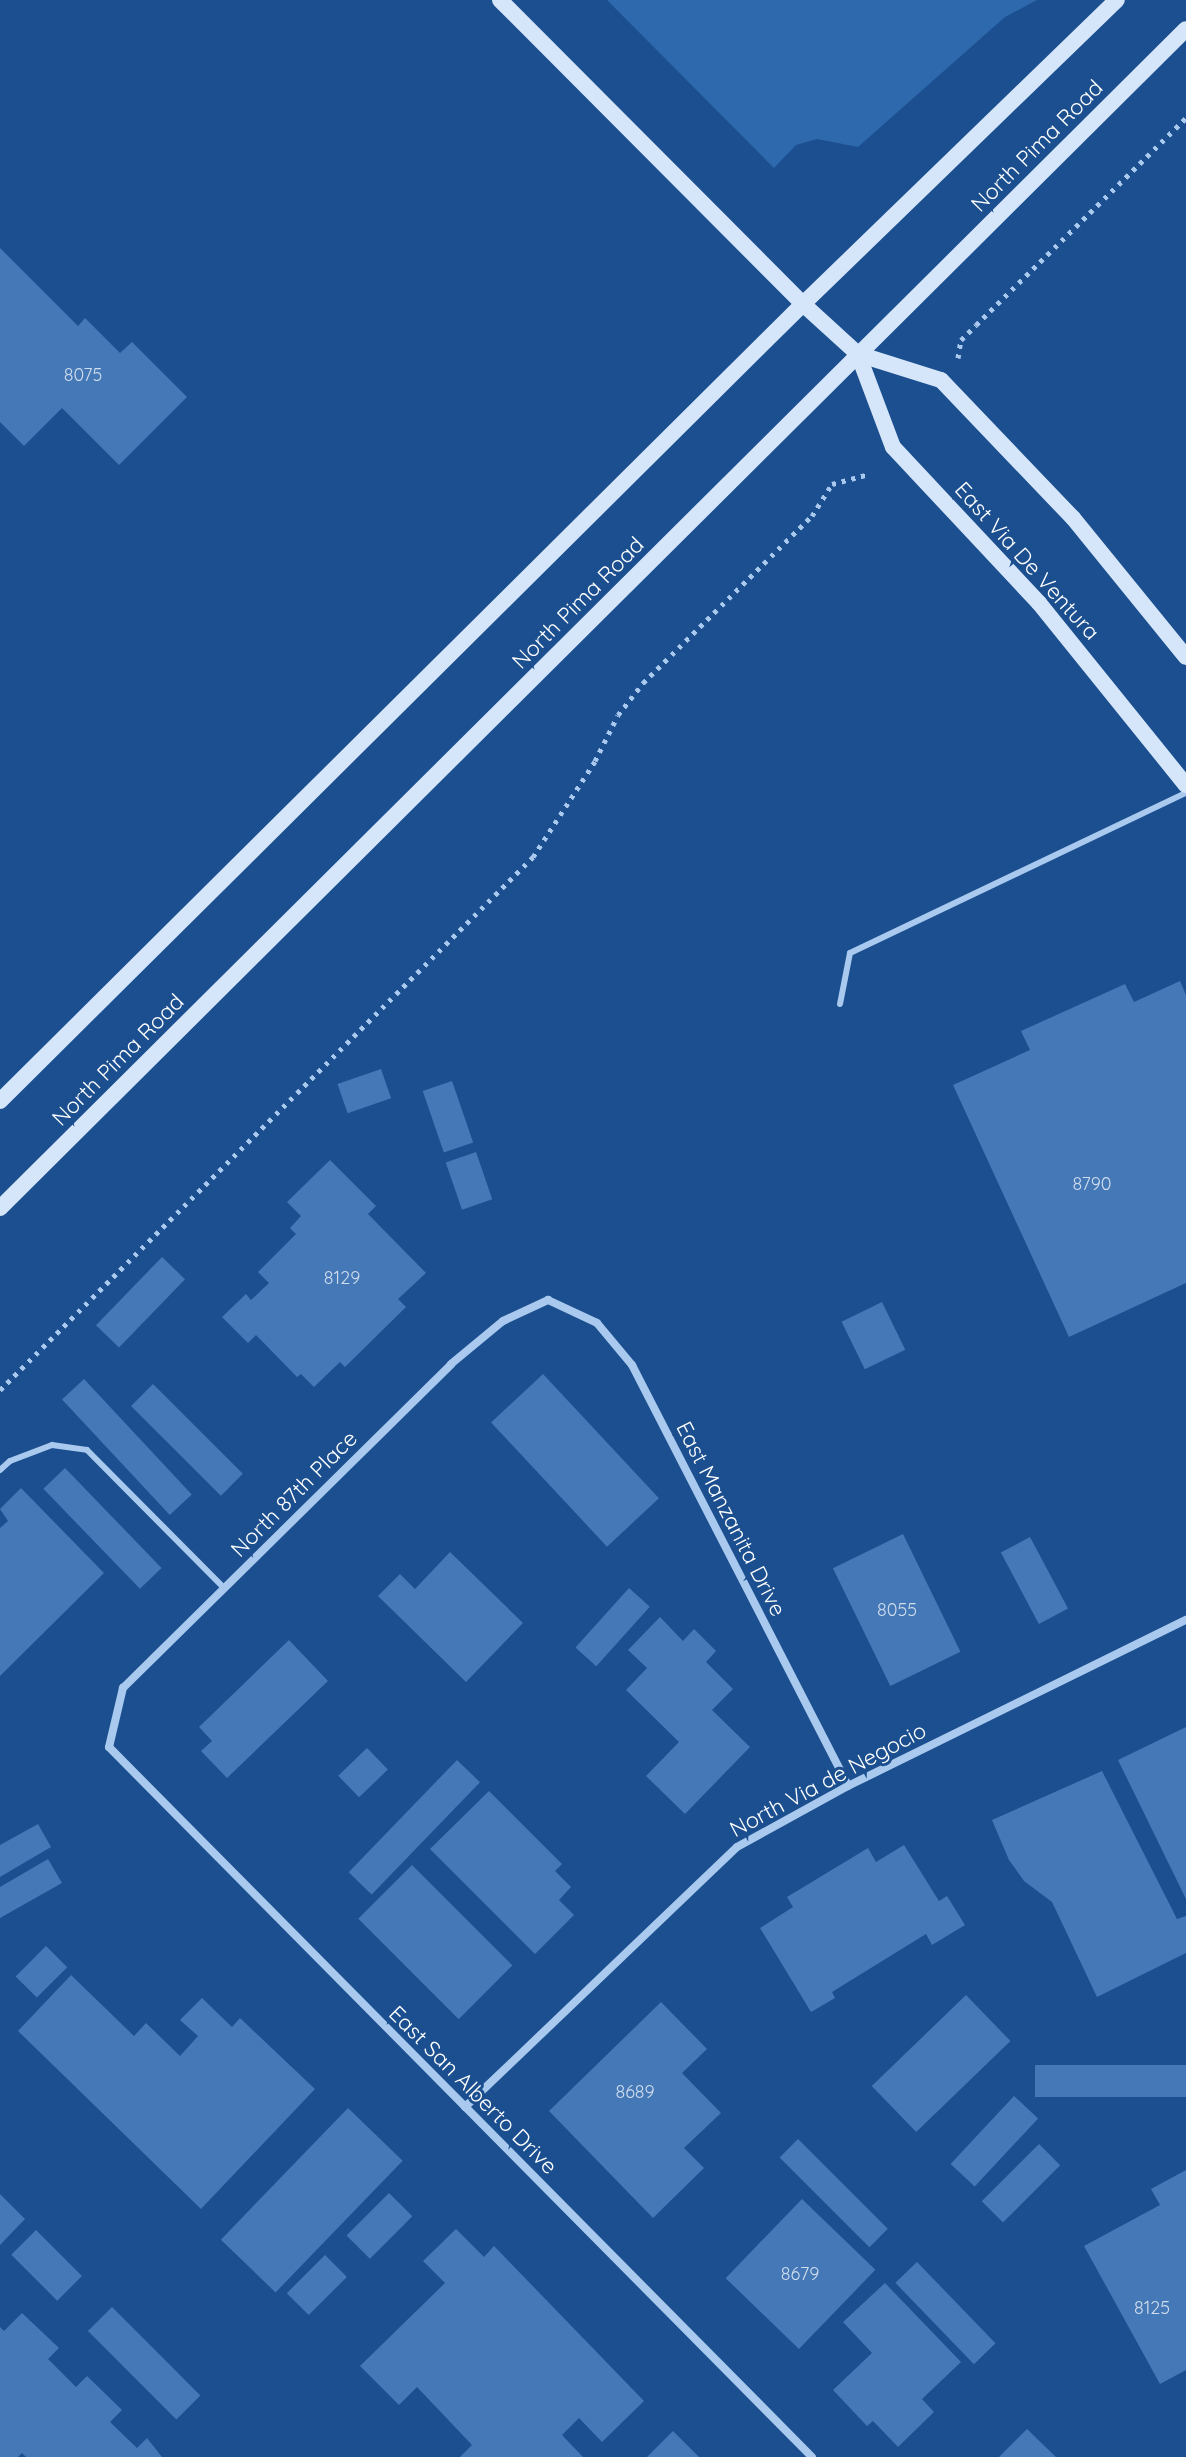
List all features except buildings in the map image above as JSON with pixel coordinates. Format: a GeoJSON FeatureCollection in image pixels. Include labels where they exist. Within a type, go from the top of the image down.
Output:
{"type":"FeatureCollection","features":[{"type":"Feature","properties":{"kind":"main road","name":"East Via De Ventura"},"geometry":{"type":"LineString","coordinates":[[500,0],[803,304],[858,354],[941,380],[1073,518],[1186,657]]}},
{"type":"Feature","properties":{"kind":"main road"},"geometry":{"type":"LineString","coordinates":[[0,1101],[803,304],[1117,0]]}},
{"type":"Feature","properties":{"kind":"main road","name":"North Pima Road"},"geometry":{"type":"LineString","coordinates":[[0,1208],[1186,29]]}},
{"type":"Feature","properties":{"kind":"main road","name":"East Via De Ventura"},"geometry":{"type":"LineString","coordinates":[[858,354],[893,447],[1039,603],[1186,785]]}},
{"type":"Feature","properties":{"kind":"street","name":"North 87th Place"},"geometry":{"type":"LineString","coordinates":[[109,1747],[123,1688],[451,1364],[503,1321],[548,1300]]}},
{"type":"Feature","properties":{"kind":"street","name":"East Manzanita Drive"},"geometry":{"type":"LineString","coordinates":[[548,1300],[597,1323],[632,1365],[848,1786]]}},
{"type":"Feature","properties":{"kind":"street","name":"North Via de Negocio"},"geometry":{"type":"LineString","coordinates":[[465,2107],[737,1847],[848,1786],[1186,1620]]}},
{"type":"Feature","properties":{"kind":"street","name":"East San Alberto Drive"},"geometry":{"type":"LineString","coordinates":[[109,1747],[812,2457]]}},
{"type":"Feature","properties":{"kind":"lane"},"geometry":{"type":"LineString","coordinates":[[840,1004],[850,953],[1186,793]]}},
{"type":"Feature","properties":{"kind":"lane"},"geometry":{"type":"LineString","coordinates":[[0,1470],[10,1461],[52,1445],[87,1450],[224,1588]]}},
{"type":"Feature","properties":{"kind":"path"},"geometry":{"type":"LineString","coordinates":[[958,358],[961,340],[1186,118]]}},
{"type":"Feature","properties":{"kind":"path"},"geometry":{"type":"LineString","coordinates":[[0,1390],[533,857],[595,761],[618,715],[643,683],[812,516],[832,484],[870,474]]}},
{"type":"Feature","properties":{"kind":"shaded area"},"geometry":{"type":"Polygon","coordinates":[[[607,0],[1037,0],[1005,17],[858,147],[817,139],[796,145],[774,168],[607,0]]]}}]}
